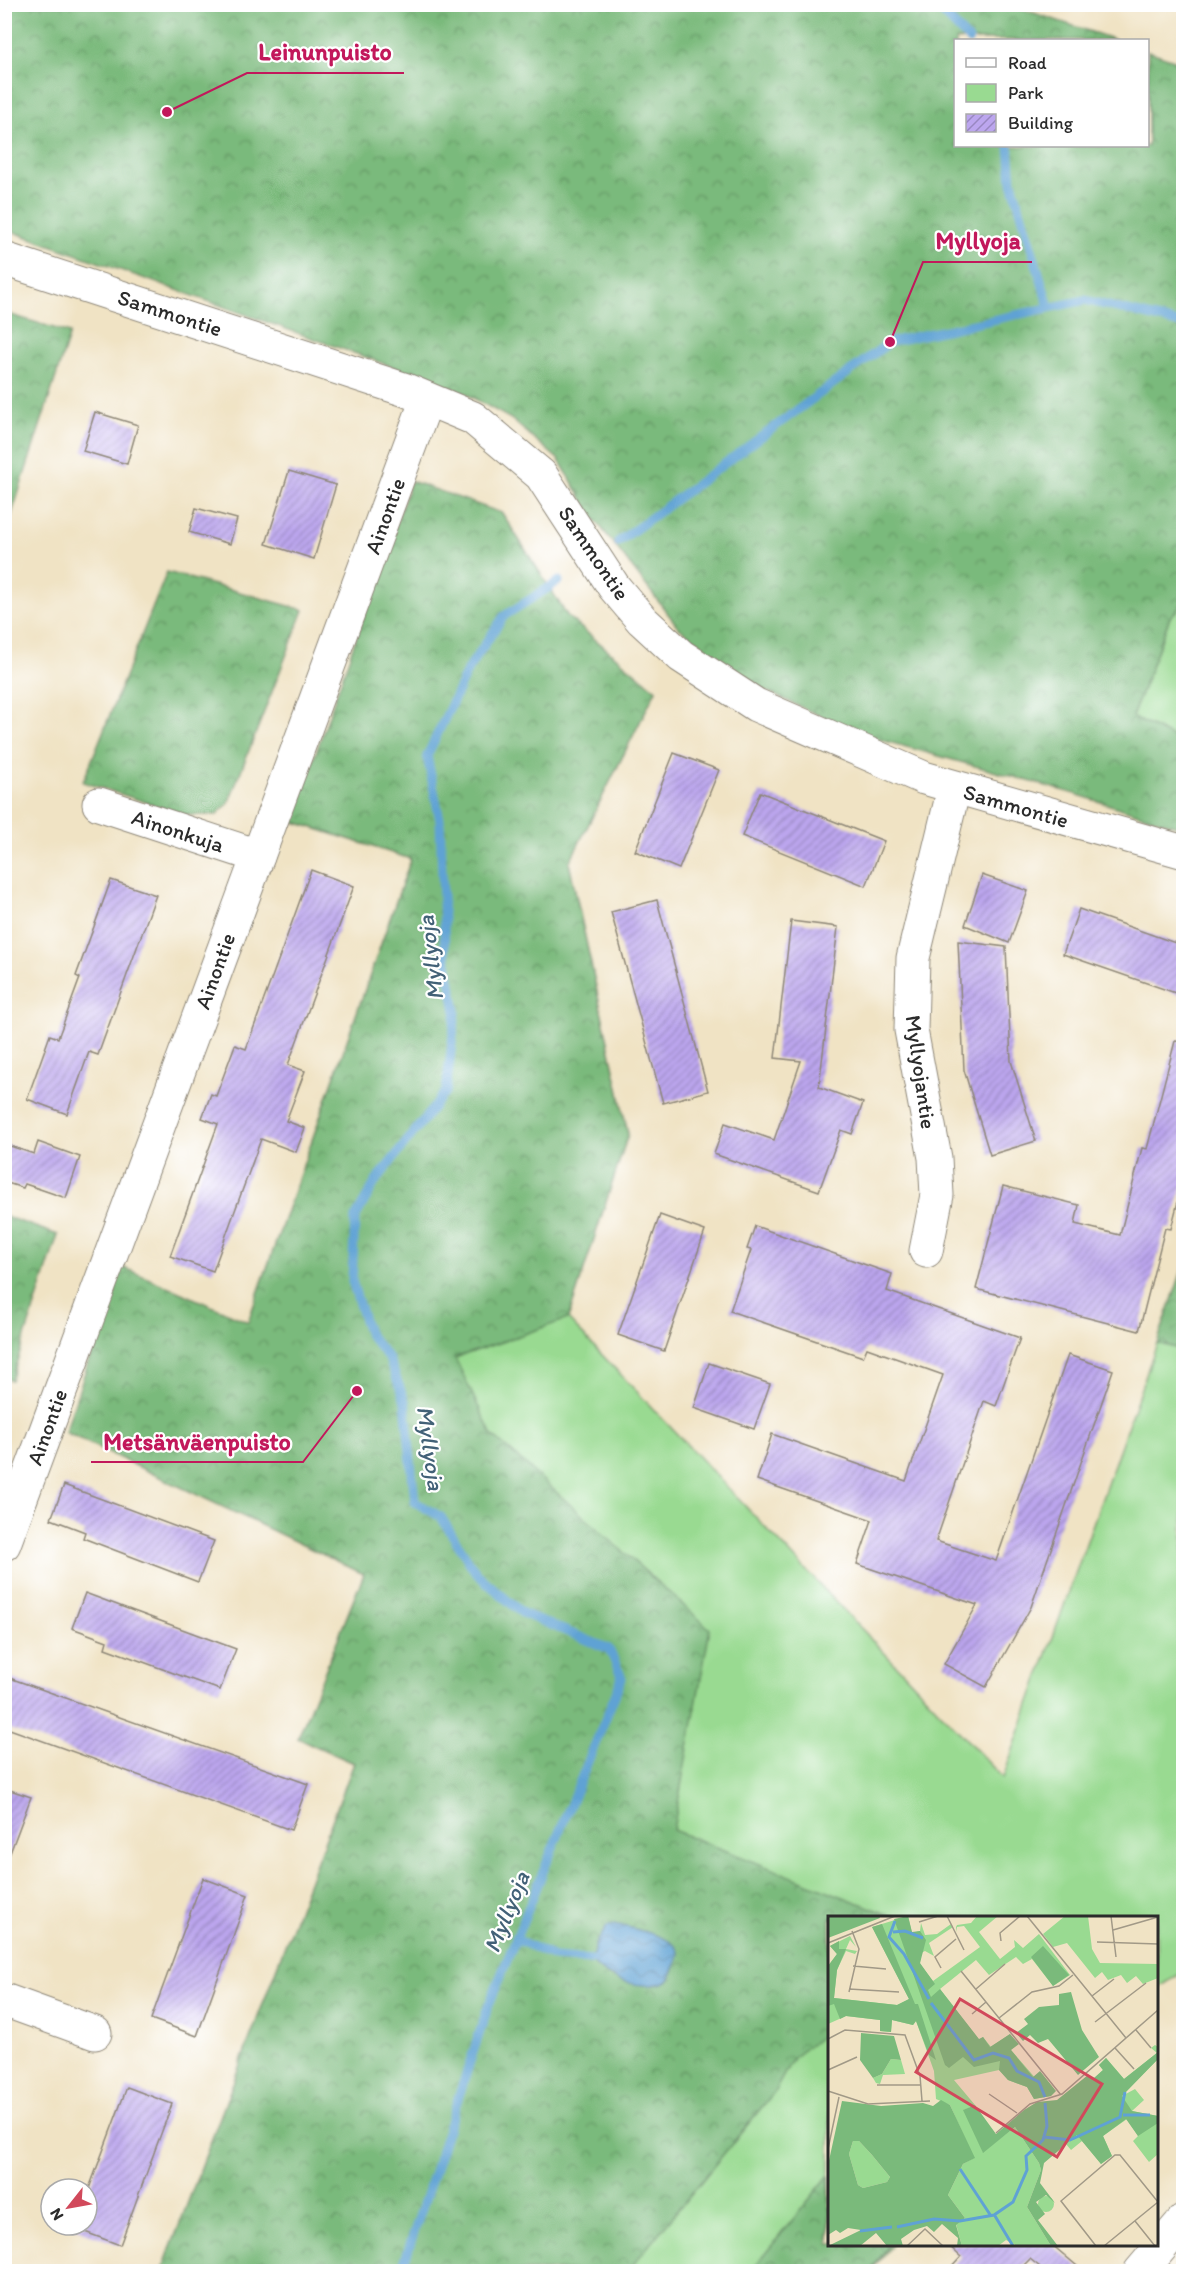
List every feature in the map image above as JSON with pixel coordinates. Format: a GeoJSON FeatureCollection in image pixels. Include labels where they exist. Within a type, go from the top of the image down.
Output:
{"type":"FeatureCollection","features":[{"type":"Feature","properties":{"kind":"street","name":"Sammontie"},"geometry":{"type":"LineString","coordinates":[[4,259],[427,399],[473,418],[541,475],[614,586],[642,620],[681,656],[756,705],[924,778],[1184,852]]}},
{"type":"Feature","properties":{"kind":"street","name":"Ainontie"},"geometry":{"type":"LineString","coordinates":[[4,1544],[427,399]]}},
{"type":"Feature","properties":{"kind":"street","name":"Myllyojantie"},"geometry":{"type":"LineString","coordinates":[[926,1251],[937,1195],[935,1158],[911,1030],[913,958],[954,788]]}},
{"type":"Feature","properties":{"kind":"street","name":"Ainonkuja"},"geometry":{"type":"LineString","coordinates":[[99,804],[258,856]]}},
{"type":"Feature","properties":{"kind":"street"},"geometry":{"type":"LineString","coordinates":[[4,2000],[95,2033]]}},
{"type":"Feature","properties":{"kind":"street"},"geometry":{"type":"LineString","coordinates":[[1140,2271],[1184,2220]]}},
{"type":"Feature","properties":{"kind":"green space"},"geometry":{"type":"Polygon","coordinates":[[[1007,4],[1113,39],[954,39],[954,147],[1149,147],[1149,51],[1183,63],[1183,604],[1170,617],[1132,717],[1183,742],[1183,828],[1075,794],[860,734],[764,690],[679,628],[593,517],[559,460],[511,419],[461,391],[5,229],[4,161],[8,138],[5,137],[5,5],[1007,4]]]}},
{"type":"Feature","properties":{"kind":"green space"},"geometry":{"type":"Polygon","coordinates":[[[4,313],[70,333],[5,535],[4,313]]]}},
{"type":"Feature","properties":{"kind":"green space"},"geometry":{"type":"Polygon","coordinates":[[[411,481],[502,513],[568,617],[656,690],[569,863],[628,1134],[568,1319],[455,1358],[492,1435],[710,1629],[673,1830],[892,1916],[828,1916],[828,2031],[793,2058],[775,2091],[628,2271],[162,2271],[354,1763],[298,1738],[364,1574],[65,1432],[120,1266],[248,1322],[411,859],[292,821],[411,481]]]}},
{"type":"Feature","properties":{"kind":"green space"},"geometry":{"type":"Polygon","coordinates":[[[502,513],[568,617],[656,690],[569,863],[628,1134],[568,1319],[1003,1778],[1157,1343],[1183,1350],[1183,1972],[1158,1988],[1158,1916],[828,1916],[828,2246],[891,2246],[871,2271],[162,2271],[354,1763],[298,1738],[364,1574],[65,1432],[248,1322],[411,859],[292,821],[502,513]]]}},
{"type":"Feature","properties":{"kind":"green space"},"geometry":{"type":"Polygon","coordinates":[[[167,572],[304,610],[228,804],[216,815],[186,815],[83,782],[167,572]]]}},
{"type":"Feature","properties":{"kind":"green space"},"geometry":{"type":"Polygon","coordinates":[[[1183,604],[1183,742],[1132,717],[1170,617],[1183,604]]]}},
{"type":"Feature","properties":{"kind":"green space"},"geometry":{"type":"Polygon","coordinates":[[[4,1216],[58,1235],[11,1380],[4,1378],[4,1216]]]}},
{"type":"Feature","properties":{"kind":"green space"},"geometry":{"type":"Polygon","coordinates":[[[1183,1268],[1183,1350],[1157,1343],[1183,1268]]]}},
{"type":"Feature","properties":{"kind":"green space"},"geometry":{"type":"Polygon","coordinates":[[[828,2176],[828,2246],[888,2246],[871,2271],[751,2271],[828,2176]]]}},
{"type":"Feature","properties":{"kind":"water"},"geometry":{"type":"Polygon","coordinates":[[[615,1924],[662,1937],[676,1947],[679,1956],[669,1980],[660,1984],[638,1985],[615,1979],[597,1967],[591,1960],[596,1944],[607,1926],[615,1924]]]}},
{"type":"Feature","properties":{"kind":"building"},"geometry":{"type":"Polygon","coordinates":[[[95,412],[138,425],[127,464],[83,451],[95,412]]]}},
{"type":"Feature","properties":{"kind":"building"},"geometry":{"type":"Polygon","coordinates":[[[289,471],[336,485],[314,559],[266,544],[289,471]]]}},
{"type":"Feature","properties":{"kind":"building"},"geometry":{"type":"Polygon","coordinates":[[[196,508],[237,519],[230,544],[189,532],[196,508]]]}},
{"type":"Feature","properties":{"kind":"building"},"geometry":{"type":"Polygon","coordinates":[[[674,753],[719,770],[679,869],[635,851],[674,753]]]}},
{"type":"Feature","properties":{"kind":"building"},"geometry":{"type":"Polygon","coordinates":[[[760,792],[884,841],[866,886],[742,836],[760,792]]]}},
{"type":"Feature","properties":{"kind":"building"},"geometry":{"type":"Polygon","coordinates":[[[311,870],[354,886],[288,1065],[305,1071],[286,1121],[305,1128],[296,1152],[261,1139],[213,1271],[170,1256],[218,1124],[202,1118],[211,1094],[216,1096],[235,1045],[246,1049],[311,870]]]}},
{"type":"Feature","properties":{"kind":"building"},"geometry":{"type":"Polygon","coordinates":[[[982,875],[1028,891],[1009,943],[965,925],[982,875]]]}},
{"type":"Feature","properties":{"kind":"building"},"geometry":{"type":"Polygon","coordinates":[[[111,880],[156,895],[98,1055],[89,1052],[67,1114],[27,1099],[50,1035],[58,1038],[80,978],[76,976],[111,880]]]}},
{"type":"Feature","properties":{"kind":"building"},"geometry":{"type":"Polygon","coordinates":[[[657,900],[708,1091],[663,1103],[611,912],[657,900]]]}},
{"type":"Feature","properties":{"kind":"building"},"geometry":{"type":"Polygon","coordinates":[[[1079,909],[1184,946],[1184,996],[1063,954],[1079,909]]]}},
{"type":"Feature","properties":{"kind":"building"},"geometry":{"type":"Polygon","coordinates":[[[791,921],[838,927],[819,1087],[863,1103],[852,1134],[841,1130],[819,1191],[714,1154],[725,1123],[774,1140],[801,1061],[775,1058],[791,921]]]}},
{"type":"Feature","properties":{"kind":"building"},"geometry":{"type":"Polygon","coordinates":[[[958,941],[1006,947],[1011,1061],[1036,1141],[990,1155],[964,1070],[958,941]]]}},
{"type":"Feature","properties":{"kind":"building"},"geometry":{"type":"Polygon","coordinates":[[[1175,1041],[1184,1042],[1184,1178],[1171,1229],[1165,1228],[1139,1331],[976,1289],[1003,1186],[1079,1205],[1075,1224],[1120,1235],[1142,1148],[1147,1149],[1175,1041]]]}},
{"type":"Feature","properties":{"kind":"building"},"geometry":{"type":"Polygon","coordinates":[[[38,1142],[80,1157],[66,1198],[25,1184],[23,1188],[4,1182],[4,1144],[34,1154],[38,1142]]]}},
{"type":"Feature","properties":{"kind":"building"},"geometry":{"type":"Polygon","coordinates":[[[660,1215],[705,1231],[664,1351],[618,1335],[660,1215]]]}},
{"type":"Feature","properties":{"kind":"building"},"geometry":{"type":"Polygon","coordinates":[[[755,1226],[892,1274],[887,1291],[1020,1338],[996,1406],[984,1401],[936,1541],[996,1561],[1068,1355],[1113,1370],[1031,1607],[986,1687],[944,1664],[977,1605],[857,1564],[872,1520],[757,1480],[772,1434],[906,1481],[943,1375],[867,1348],[863,1357],[730,1311],[751,1250],[747,1249],[755,1226]]]}},
{"type":"Feature","properties":{"kind":"building"},"geometry":{"type":"Polygon","coordinates":[[[709,1363],[770,1384],[754,1429],[694,1408],[709,1363]]]}},
{"type":"Feature","properties":{"kind":"building"},"geometry":{"type":"Polygon","coordinates":[[[64,1485],[214,1541],[198,1582],[83,1538],[85,1532],[51,1519],[64,1485]]]}},
{"type":"Feature","properties":{"kind":"building"},"geometry":{"type":"Polygon","coordinates":[[[85,1593],[236,1649],[220,1690],[105,1648],[107,1641],[72,1628],[85,1593]]]}},
{"type":"Feature","properties":{"kind":"building"},"geometry":{"type":"Polygon","coordinates":[[[4,1676],[308,1784],[291,1830],[4,1727],[4,1676]]]}},
{"type":"Feature","properties":{"kind":"building"},"geometry":{"type":"Polygon","coordinates":[[[4,1788],[31,1797],[7,1861],[4,1860],[4,1788]]]}},
{"type":"Feature","properties":{"kind":"building"},"geometry":{"type":"Polygon","coordinates":[[[203,1878],[248,1895],[197,2036],[151,2019],[203,1878]]]}},
{"type":"Feature","properties":{"kind":"building"},"geometry":{"type":"Polygon","coordinates":[[[127,2087],[172,2104],[120,2245],[98,2237],[99,2177],[93,2177],[127,2087]]]}},
{"type":"Feature","properties":{"kind":"building"},"geometry":{"type":"Polygon","coordinates":[[[949,2246],[1053,2246],[1083,2271],[1045,2271],[1030,2259],[1018,2271],[948,2271],[961,2257],[949,2246]]]}},
{"type":"Feature","properties":{"kind":"waterway"},"geometry":{"type":"LineString","coordinates":[[934,4],[968,39]]}},
{"type":"Feature","properties":{"kind":"waterway"},"geometry":{"type":"LineString","coordinates":[[1009,147],[1012,182],[1049,307]]}},
{"type":"Feature","properties":{"kind":"waterway","name":"Myllyoja"},"geometry":{"type":"LineString","coordinates":[[618,542],[890,342],[1085,300],[1184,325]]}},
{"type":"Feature","properties":{"kind":"waterway","name":"Myllyoja"},"geometry":{"type":"LineString","coordinates":[[401,2272],[488,2007],[622,1678],[609,1649],[522,1613],[476,1573],[441,1517],[415,1502],[405,1401],[389,1359],[368,1333],[352,1281],[355,1218],[376,1181],[446,1091],[456,1011],[445,952],[440,820],[427,756],[468,669],[504,616],[559,581]]}},
{"type":"Feature","properties":{"kind":"waterway"},"geometry":{"type":"LineString","coordinates":[[516,1939],[554,1957],[591,1960]]}},
{"type":"Feature","properties":{"kind":"place","name":"Leinunpuisto"},"geometry":{"type":"Point","coordinates":[167,112]}},
{"type":"Feature","properties":{"kind":"place","name":"Myllyoja"},"geometry":{"type":"Point","coordinates":[890,342]}},
{"type":"Feature","properties":{"kind":"place","name":"Metsänväenpuisto"},"geometry":{"type":"Point","coordinates":[357,1391]}}]}
